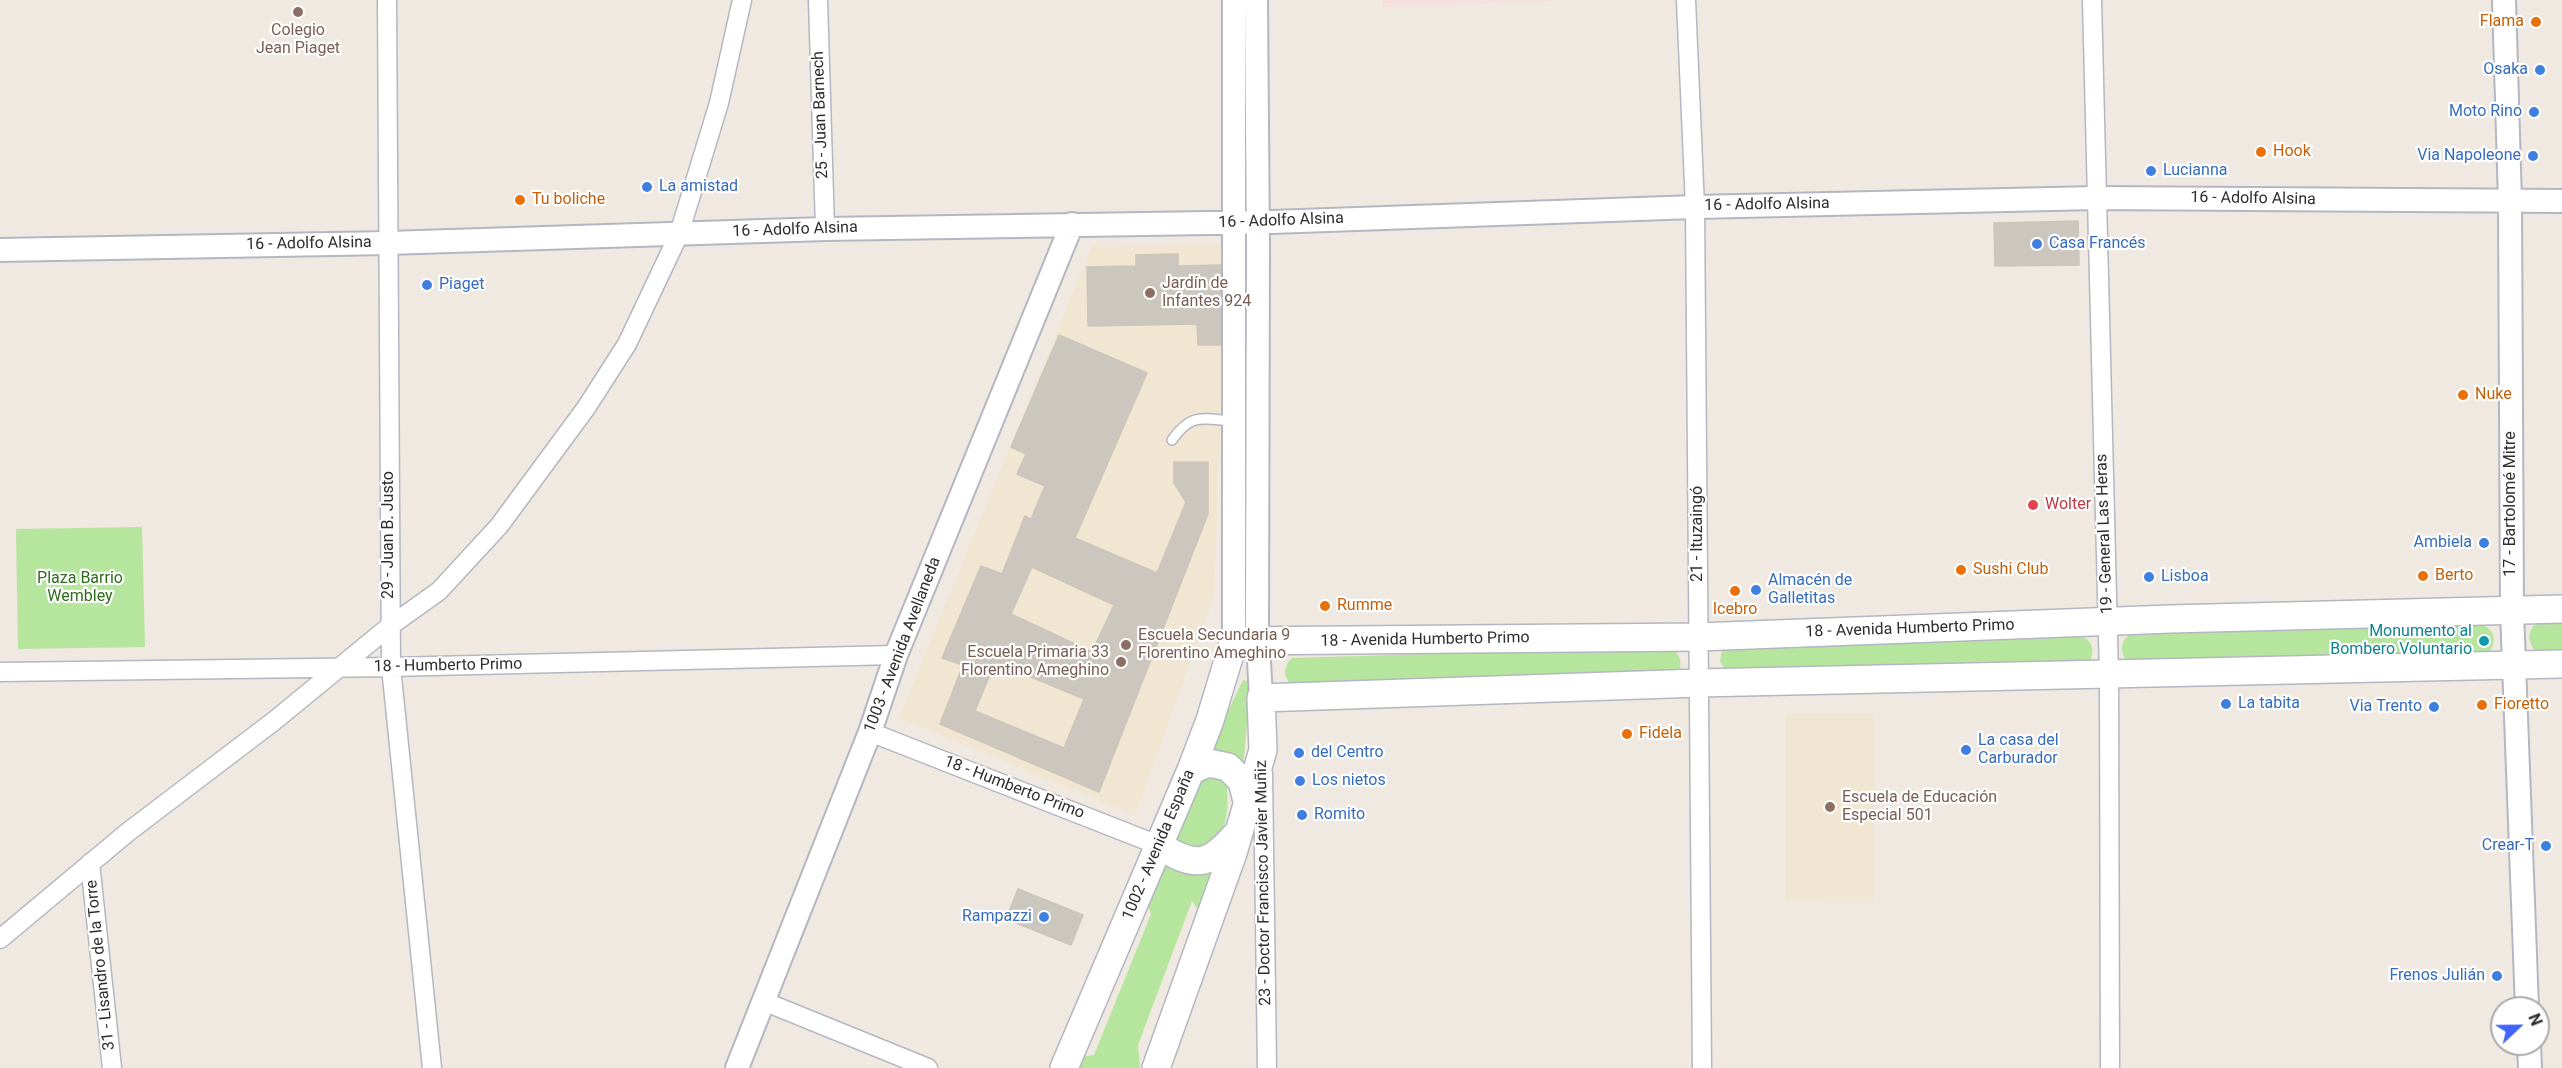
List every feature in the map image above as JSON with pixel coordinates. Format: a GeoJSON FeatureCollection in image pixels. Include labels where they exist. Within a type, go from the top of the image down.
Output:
{"type":"FeatureCollection","features":[{"type":"Feature","properties":{"kind":"main road","name":"18 - Avenida Humberto Primo"},"geometry":{"type":"LineString","coordinates":[[1246,641],[1698,637],[2562,609]]}},
{"type":"Feature","properties":{"kind":"main road","name":"1002 - Avenida España"},"geometry":{"type":"LineString","coordinates":[[1064,1068],[1191,770],[1210,720],[1246,641]]}},
{"type":"Feature","properties":{"kind":"main road"},"geometry":{"type":"LineString","coordinates":[[1261,698],[1699,683],[2562,664]]}},
{"type":"Feature","properties":{"kind":"main road","name":"23 - Doctor Francisco Javier Muñiz"},"geometry":{"type":"LineString","coordinates":[[1261,698],[1263,750]]}},
{"type":"Feature","properties":{"kind":"main road"},"geometry":{"type":"LineString","coordinates":[[1156,1068],[1239,832],[1263,750]]}},
{"type":"Feature","properties":{"kind":"main road"},"geometry":{"type":"LineString","coordinates":[[1191,770],[1209,763],[1228,767],[1242,781],[1247,801]]}},
{"type":"Feature","properties":{"kind":"main road"},"geometry":{"type":"LineString","coordinates":[[1158,845],[1186,859],[1207,861],[1221,853],[1239,832]]}},
{"type":"Feature","properties":{"kind":"street","name":"29 - Juan B. Justo"},"geometry":{"type":"LineString","coordinates":[[387,0],[391,667],[432,1068]]}},
{"type":"Feature","properties":{"kind":"street"},"geometry":{"type":"LineString","coordinates":[[0,939],[90,863],[274,721],[390,626],[439,591],[499,526],[580,417],[627,344],[679,234],[720,103],[742,0]]}},
{"type":"Feature","properties":{"kind":"street","name":"25 - Juan Barnech"},"geometry":{"type":"LineString","coordinates":[[818,0],[825,229]]}},
{"type":"Feature","properties":{"kind":"street"},"geometry":{"type":"LineString","coordinates":[[1234,0],[1246,222],[1246,641]]}},
{"type":"Feature","properties":{"kind":"street"},"geometry":{"type":"LineString","coordinates":[[1256,0],[1236,421],[1246,641],[1261,698]]}},
{"type":"Feature","properties":{"kind":"street","name":"21 - Ituzaingó"},"geometry":{"type":"LineString","coordinates":[[1686,0],[1695,207],[1702,1068]]}},
{"type":"Feature","properties":{"kind":"street","name":"19 - General Las Heras"},"geometry":{"type":"LineString","coordinates":[[2092,0],[2109,675],[2110,1068]]}},
{"type":"Feature","properties":{"kind":"street","name":"17 - Bartolomé Mitre"},"geometry":{"type":"LineString","coordinates":[[2504,0],[2510,202],[2513,666],[2527,996]]}},
{"type":"Feature","properties":{"kind":"street","name":"16 - Adolfo Alsina"},"geometry":{"type":"LineString","coordinates":[[0,250],[388,243],[825,229],[1246,222],[1695,207],[2096,198],[2562,201]]}},
{"type":"Feature","properties":{"kind":"street","name":"1003 - Avenida Avellaneda"},"geometry":{"type":"LineString","coordinates":[[736,1068],[870,732],[896,655],[1072,224]]}},
{"type":"Feature","properties":{"kind":"street","name":"18 - Humberto Primo"},"geometry":{"type":"LineString","coordinates":[[0,672],[391,667],[896,655]]}},
{"type":"Feature","properties":{"kind":"street","name":"18 - Humberto Primo"},"geometry":{"type":"LineString","coordinates":[[870,732],[1158,845]]}},
{"type":"Feature","properties":{"kind":"street","name":"23 - Doctor Francisco Javier Muñiz"},"geometry":{"type":"LineString","coordinates":[[1263,750],[1267,1068]]}},
{"type":"Feature","properties":{"kind":"street","name":"31 - Lisandro de la Torre"},"geometry":{"type":"LineString","coordinates":[[90,863],[111,1068]]}},
{"type":"Feature","properties":{"kind":"street"},"geometry":{"type":"LineString","coordinates":[[763,1001],[928,1068]]}},
{"type":"Feature","properties":{"kind":"lane"},"geometry":{"type":"LineString","coordinates":[[1172,440],[1183,425],[1192,419],[1236,421]]}},
{"type":"Feature","properties":{"kind":"shaded area"},"geometry":{"type":"Polygon","coordinates":[[[1383,0],[1570,0],[1383,7],[1383,0]]]}},
{"type":"Feature","properties":{"kind":"shaded area"},"geometry":{"type":"Polygon","coordinates":[[[1226,244],[1214,597],[1135,815],[899,718],[1092,246],[1226,244]]]}},
{"type":"Feature","properties":{"kind":"shaded area","name":"Escuela de Educación Especial 501"},"geometry":{"type":"Polygon","coordinates":[[[1785,713],[1874,713],[1874,902],[1785,901],[1785,713]]]}},
{"type":"Feature","properties":{"kind":"green space","name":"Plaza Barrio Wembley"},"geometry":{"type":"Polygon","coordinates":[[[142,527],[145,647],[18,649],[16,529],[142,527]]]}},
{"type":"Feature","properties":{"kind":"green space"},"geometry":{"type":"Polygon","coordinates":[[[2477,623],[2491,631],[2493,635],[2493,644],[2488,654],[2129,664],[2122,650],[2123,642],[2129,635],[2477,623]]]}},
{"type":"Feature","properties":{"kind":"green space"},"geometry":{"type":"Polygon","coordinates":[[[2536,623],[2562,623],[2562,653],[2537,653],[2529,638],[2536,623]]]}},
{"type":"Feature","properties":{"kind":"green space"},"geometry":{"type":"Polygon","coordinates":[[[2076,634],[2086,639],[2092,646],[2092,655],[2087,665],[1728,675],[1720,661],[1722,651],[1728,646],[2076,634]]]}},
{"type":"Feature","properties":{"kind":"green space"},"geometry":{"type":"Polygon","coordinates":[[[1664,647],[1673,650],[1678,655],[1680,671],[1293,688],[1285,673],[1292,658],[1664,647]]]}},
{"type":"Feature","properties":{"kind":"green space"},"geometry":{"type":"Polygon","coordinates":[[[1243,680],[1248,681],[1250,688],[1243,769],[1208,753],[1243,680]]]}},
{"type":"Feature","properties":{"kind":"green space"},"geometry":{"type":"Polygon","coordinates":[[[1196,775],[1218,778],[1227,785],[1227,809],[1221,835],[1217,843],[1198,850],[1184,849],[1173,834],[1196,775]]]}},
{"type":"Feature","properties":{"kind":"green space"},"geometry":{"type":"Polygon","coordinates":[[[1168,864],[1194,874],[1220,865],[1201,914],[1192,901],[1138,1045],[1140,1068],[1079,1068],[1081,1057],[1094,1055],[1151,914],[1143,893],[1157,865],[1168,864]]]}},
{"type":"Feature","properties":{"kind":"building","name":"Casa Francés"},"geometry":{"type":"Polygon","coordinates":[[[2078,221],[2079,265],[1995,266],[1994,223],[2078,221]]]}},
{"type":"Feature","properties":{"kind":"building"},"geometry":{"type":"Polygon","coordinates":[[[1178,254],[1178,266],[1221,265],[1221,345],[1198,345],[1197,324],[1088,326],[1087,267],[1136,266],[1136,255],[1178,254]]]}},
{"type":"Feature","properties":{"kind":"building"},"geometry":{"type":"Polygon","coordinates":[[[1059,335],[1147,373],[1075,538],[1157,573],[1186,502],[1174,483],[1174,462],[1208,462],[1208,514],[1099,792],[940,724],[963,665],[942,658],[981,566],[1002,574],[1025,516],[1031,519],[1045,486],[1017,474],[1026,454],[1011,447],[1059,335]],[[1032,567],[1011,614],[1092,652],[1114,605],[1032,567]],[[995,662],[975,711],[1064,748],[1084,699],[995,662]]]}},
{"type":"Feature","properties":{"kind":"building","name":"Rampazzi"},"geometry":{"type":"Polygon","coordinates":[[[1018,889],[1083,915],[1071,945],[1006,919],[1018,889]]]}},
{"type":"Feature","properties":{"kind":"place","name":"Colegio Jean Piaget"},"geometry":{"type":"Point","coordinates":[298,12]}},
{"type":"Feature","properties":{"kind":"place","name":"Flama"},"geometry":{"type":"Point","coordinates":[2536,22]}},
{"type":"Feature","properties":{"kind":"place","name":"Osaka"},"geometry":{"type":"Point","coordinates":[2540,70]}},
{"type":"Feature","properties":{"kind":"place","name":"Moto Rino"},"geometry":{"type":"Point","coordinates":[2534,112]}},
{"type":"Feature","properties":{"kind":"place","name":"Hook"},"geometry":{"type":"Point","coordinates":[2261,152]}},
{"type":"Feature","properties":{"kind":"place","name":"Via Napoleone"},"geometry":{"type":"Point","coordinates":[2533,156]}},
{"type":"Feature","properties":{"kind":"place","name":"Lucianna"},"geometry":{"type":"Point","coordinates":[2151,171]}},
{"type":"Feature","properties":{"kind":"place","name":"La amistad"},"geometry":{"type":"Point","coordinates":[647,187]}},
{"type":"Feature","properties":{"kind":"place","name":"Tu boliche"},"geometry":{"type":"Point","coordinates":[520,200]}},
{"type":"Feature","properties":{"kind":"place","name":"Casa Francés"},"geometry":{"type":"Point","coordinates":[2037,244]}},
{"type":"Feature","properties":{"kind":"place","name":"Piaget"},"geometry":{"type":"Point","coordinates":[427,285]}},
{"type":"Feature","properties":{"kind":"place","name":"Jardín de Infantes 924"},"geometry":{"type":"Point","coordinates":[1150,293]}},
{"type":"Feature","properties":{"kind":"place","name":"Nuke"},"geometry":{"type":"Point","coordinates":[2463,395]}},
{"type":"Feature","properties":{"kind":"place","name":"Wolter"},"geometry":{"type":"Point","coordinates":[2033,505]}},
{"type":"Feature","properties":{"kind":"place","name":"Ambiela"},"geometry":{"type":"Point","coordinates":[2484,543]}},
{"type":"Feature","properties":{"kind":"place","name":"Sushi Club"},"geometry":{"type":"Point","coordinates":[1961,570]}},
{"type":"Feature","properties":{"kind":"place","name":"Berto"},"geometry":{"type":"Point","coordinates":[2423,576]}},
{"type":"Feature","properties":{"kind":"place","name":"Lisboa"},"geometry":{"type":"Point","coordinates":[2149,577]}},
{"type":"Feature","properties":{"kind":"place","name":"Almacén de Galletitas"},"geometry":{"type":"Point","coordinates":[1756,590]}},
{"type":"Feature","properties":{"kind":"place","name":"Icebro"},"geometry":{"type":"Point","coordinates":[1735,591]}},
{"type":"Feature","properties":{"kind":"place","name":"Rumme"},"geometry":{"type":"Point","coordinates":[1325,606]}},
{"type":"Feature","properties":{"kind":"place","name":"Monumento al Bombero Voluntario"},"geometry":{"type":"Point","coordinates":[2484,641]}},
{"type":"Feature","properties":{"kind":"place","name":"Escuela Secundaria 9 Florentino Ameghino"},"geometry":{"type":"Point","coordinates":[1126,645]}},
{"type":"Feature","properties":{"kind":"place","name":"Escuela Primaria 33 Florentino Ameghino"},"geometry":{"type":"Point","coordinates":[1121,662]}},
{"type":"Feature","properties":{"kind":"place","name":"La tabita"},"geometry":{"type":"Point","coordinates":[2226,704]}},
{"type":"Feature","properties":{"kind":"place","name":"Fioretto"},"geometry":{"type":"Point","coordinates":[2482,705]}},
{"type":"Feature","properties":{"kind":"place","name":"Via Trento"},"geometry":{"type":"Point","coordinates":[2434,707]}},
{"type":"Feature","properties":{"kind":"place","name":"Fidela"},"geometry":{"type":"Point","coordinates":[1627,734]}},
{"type":"Feature","properties":{"kind":"place","name":"La casa del Carburador"},"geometry":{"type":"Point","coordinates":[1966,750]}},
{"type":"Feature","properties":{"kind":"place","name":"del Centro"},"geometry":{"type":"Point","coordinates":[1299,753]}},
{"type":"Feature","properties":{"kind":"place","name":"Los nietos"},"geometry":{"type":"Point","coordinates":[1300,781]}},
{"type":"Feature","properties":{"kind":"place","name":"Escuela de Educación Especial 501"},"geometry":{"type":"Point","coordinates":[1830,807]}},
{"type":"Feature","properties":{"kind":"place","name":"Romito"},"geometry":{"type":"Point","coordinates":[1302,815]}},
{"type":"Feature","properties":{"kind":"place","name":"Crear-T"},"geometry":{"type":"Point","coordinates":[2546,846]}},
{"type":"Feature","properties":{"kind":"place","name":"Rampazzi"},"geometry":{"type":"Point","coordinates":[1044,917]}},
{"type":"Feature","properties":{"kind":"place","name":"Frenos Julián"},"geometry":{"type":"Point","coordinates":[2497,976]}}]}
